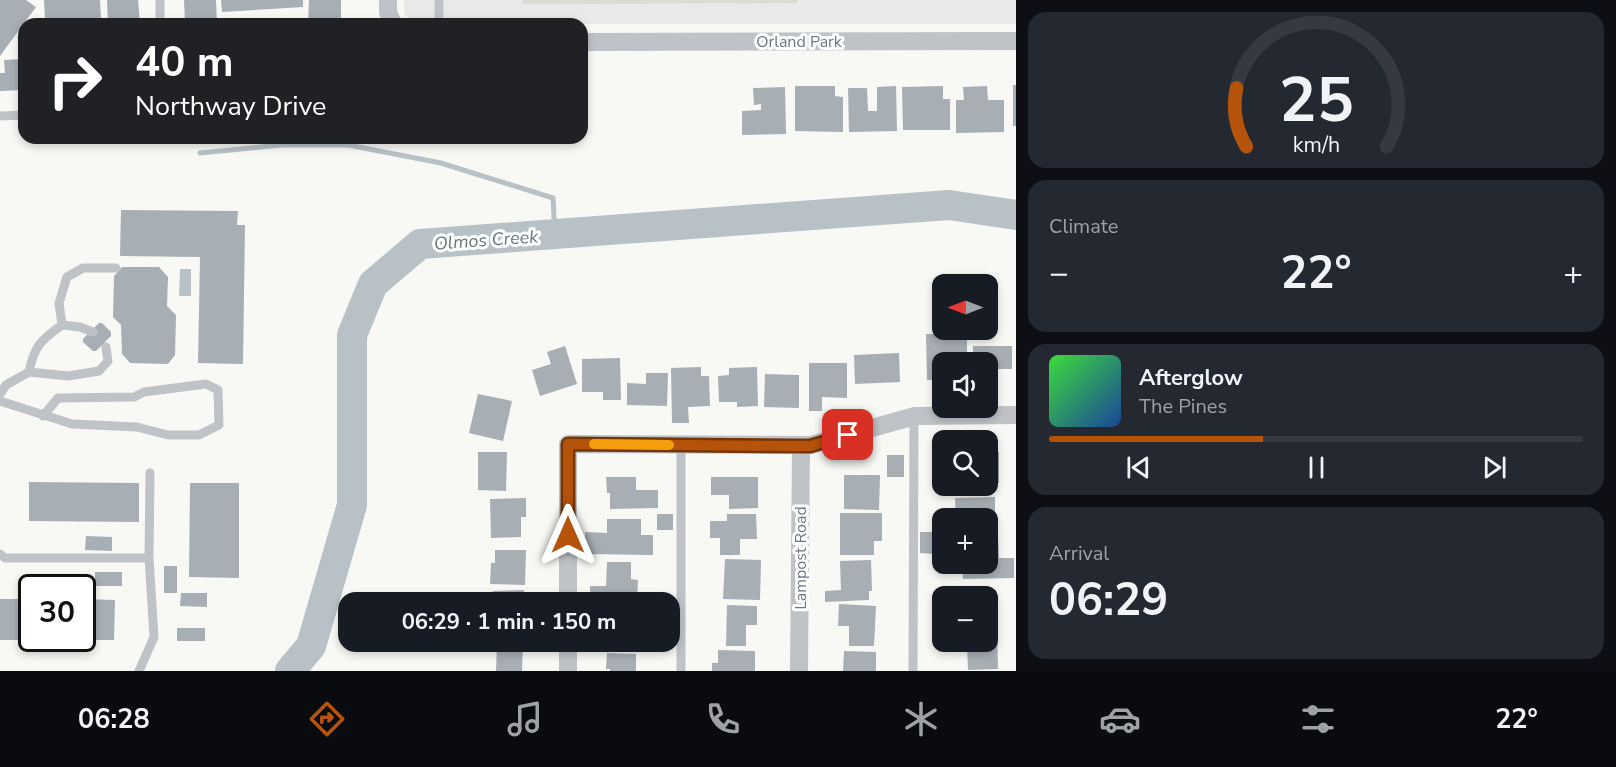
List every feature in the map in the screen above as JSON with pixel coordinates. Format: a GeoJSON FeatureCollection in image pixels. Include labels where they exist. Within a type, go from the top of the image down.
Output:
{"type":"FeatureCollection","features":[{"type":"Feature","properties":{"kind":"street"},"geometry":{"type":"LineString","coordinates":[[388,0],[390,18]]}},
{"type":"Feature","properties":{"kind":"street","name":"Orland Park"},"geometry":{"type":"LineString","coordinates":[[588,42],[1016,41]]}},
{"type":"Feature","properties":{"kind":"street"},"geometry":{"type":"LineString","coordinates":[[568,592],[568,444],[810,446],[914,417],[1016,415]]}},
{"type":"Feature","properties":{"kind":"street","name":"Lampost Road"},"geometry":{"type":"LineString","coordinates":[[799,671],[801,446]]}},
{"type":"Feature","properties":{"kind":"street"},"geometry":{"type":"LineString","coordinates":[[568,652],[568,671]]}},
{"type":"Feature","properties":{"kind":"lane"},"geometry":{"type":"LineString","coordinates":[[160,0],[160,18]]}},
{"type":"Feature","properties":{"kind":"lane"},"geometry":{"type":"LineString","coordinates":[[439,0],[439,18]]}},
{"type":"Feature","properties":{"kind":"lane"},"geometry":{"type":"LineString","coordinates":[[0,116],[18,115]]}},
{"type":"Feature","properties":{"kind":"lane"},"geometry":{"type":"LineString","coordinates":[[62,325],[59,303],[67,277],[83,268],[116,268]]}},
{"type":"Feature","properties":{"kind":"lane"},"geometry":{"type":"LineString","coordinates":[[29,372],[33,354],[43,339],[62,325],[80,327],[93,332]]}},
{"type":"Feature","properties":{"kind":"lane"},"geometry":{"type":"LineString","coordinates":[[0,394],[6,386],[29,372],[68,376],[99,370],[108,361],[106,347]]}},
{"type":"Feature","properties":{"kind":"lane"},"geometry":{"type":"LineString","coordinates":[[0,401],[43,416],[72,424],[136,427],[168,435],[199,435],[219,425],[218,390],[207,384],[144,392],[134,398],[58,398],[43,416]]}},
{"type":"Feature","properties":{"kind":"lane"},"geometry":{"type":"LineString","coordinates":[[914,417],[914,671]]}},
{"type":"Feature","properties":{"kind":"lane"},"geometry":{"type":"LineString","coordinates":[[681,445],[681,671]]}},
{"type":"Feature","properties":{"kind":"lane"},"geometry":{"type":"LineString","coordinates":[[139,671],[154,638],[149,558],[150,473]]}},
{"type":"Feature","properties":{"kind":"lane"},"geometry":{"type":"LineString","coordinates":[[0,555],[5,558],[149,558]]}},
{"type":"Feature","properties":{"kind":"shaded area"},"geometry":{"type":"Polygon","coordinates":[[[404,0],[1016,0],[1016,24],[588,24],[588,18],[409,18],[404,13],[404,0]]]}},
{"type":"Feature","properties":{"kind":"shaded area"},"geometry":{"type":"Polygon","coordinates":[[[523,0],[797,0],[797,3],[523,4],[523,0]]]}},
{"type":"Feature","properties":{"kind":"shaded area"},"geometry":{"type":"Polygon","coordinates":[[[180,269],[191,269],[191,296],[179,296],[180,269]]]}},
{"type":"Feature","properties":{"kind":"building"},"geometry":{"type":"Polygon","coordinates":[[[0,0],[26,0],[36,7],[28,18],[18,18],[18,32],[0,56],[0,0]]]}},
{"type":"Feature","properties":{"kind":"building"},"geometry":{"type":"Polygon","coordinates":[[[44,0],[100,0],[101,18],[45,18],[44,0]]]}},
{"type":"Feature","properties":{"kind":"building"},"geometry":{"type":"Polygon","coordinates":[[[107,0],[138,0],[140,18],[108,18],[107,0]]]}},
{"type":"Feature","properties":{"kind":"building"},"geometry":{"type":"Polygon","coordinates":[[[184,0],[216,0],[217,18],[185,18],[184,0]]]}},
{"type":"Feature","properties":{"kind":"building"},"geometry":{"type":"Polygon","coordinates":[[[221,0],[303,0],[303,7],[222,12],[221,0]]]}},
{"type":"Feature","properties":{"kind":"building"},"geometry":{"type":"Polygon","coordinates":[[[309,0],[341,0],[341,18],[308,18],[309,0]]]}},
{"type":"Feature","properties":{"kind":"building"},"geometry":{"type":"Polygon","coordinates":[[[18,59],[18,90],[0,91],[0,73],[5,73],[4,60],[18,59]]]}},
{"type":"Feature","properties":{"kind":"building"},"geometry":{"type":"Polygon","coordinates":[[[1013,85],[1016,85],[1016,126],[1013,126],[1013,85]]]}},
{"type":"Feature","properties":{"kind":"building"},"geometry":{"type":"Polygon","coordinates":[[[795,86],[835,86],[835,96],[843,97],[843,132],[795,131],[795,86]]]}},
{"type":"Feature","properties":{"kind":"building"},"geometry":{"type":"Polygon","coordinates":[[[896,86],[897,131],[849,132],[848,88],[867,88],[868,111],[877,111],[877,87],[896,86]]]}},
{"type":"Feature","properties":{"kind":"building"},"geometry":{"type":"Polygon","coordinates":[[[943,86],[943,99],[950,99],[950,130],[903,130],[902,87],[943,86]]]}},
{"type":"Feature","properties":{"kind":"building"},"geometry":{"type":"Polygon","coordinates":[[[987,86],[988,100],[1004,100],[1004,132],[956,133],[956,100],[964,100],[963,87],[987,86]]]}},
{"type":"Feature","properties":{"kind":"building"},"geometry":{"type":"Polygon","coordinates":[[[785,87],[786,134],[742,135],[742,111],[761,110],[761,104],[754,105],[753,88],[785,87]]]}},
{"type":"Feature","properties":{"kind":"building"},"geometry":{"type":"Polygon","coordinates":[[[121,210],[238,211],[237,225],[245,225],[243,364],[198,363],[200,257],[120,256],[121,210]]]}},
{"type":"Feature","properties":{"kind":"building"},"geometry":{"type":"Polygon","coordinates":[[[122,267],[159,267],[168,277],[167,306],[176,315],[175,355],[168,364],[130,363],[122,354],[121,325],[113,317],[114,276],[122,267]]]}},
{"type":"Feature","properties":{"kind":"building"},"geometry":{"type":"Polygon","coordinates":[[[99,323],[111,332],[111,336],[96,351],[93,351],[83,342],[83,339],[99,323]]]}},
{"type":"Feature","properties":{"kind":"building"},"geometry":{"type":"Polygon","coordinates":[[[926,334],[932,334],[932,340],[967,340],[967,352],[932,352],[932,380],[927,380],[926,334]]]}},
{"type":"Feature","properties":{"kind":"building"},"geometry":{"type":"Polygon","coordinates":[[[565,346],[577,384],[540,396],[532,370],[551,364],[547,352],[565,346]]]}},
{"type":"Feature","properties":{"kind":"building"},"geometry":{"type":"Polygon","coordinates":[[[973,346],[1012,346],[1012,369],[998,369],[998,352],[973,352],[973,346]]]}},
{"type":"Feature","properties":{"kind":"building"},"geometry":{"type":"Polygon","coordinates":[[[899,353],[900,382],[855,384],[854,355],[899,353]]]}},
{"type":"Feature","properties":{"kind":"building"},"geometry":{"type":"Polygon","coordinates":[[[620,358],[621,400],[603,400],[603,392],[582,392],[582,359],[620,358]]]}},
{"type":"Feature","properties":{"kind":"building"},"geometry":{"type":"Polygon","coordinates":[[[809,363],[847,363],[847,398],[822,397],[822,411],[809,411],[809,363]]]}},
{"type":"Feature","properties":{"kind":"building"},"geometry":{"type":"Polygon","coordinates":[[[701,367],[701,376],[709,376],[710,406],[688,407],[689,423],[672,423],[671,368],[701,367]]]}},
{"type":"Feature","properties":{"kind":"building"},"geometry":{"type":"Polygon","coordinates":[[[757,367],[758,406],[737,407],[737,402],[719,402],[718,376],[729,375],[729,368],[757,367]]]}},
{"type":"Feature","properties":{"kind":"building"},"geometry":{"type":"Polygon","coordinates":[[[646,373],[668,373],[667,406],[627,405],[627,383],[646,384],[646,373]]]}},
{"type":"Feature","properties":{"kind":"building"},"geometry":{"type":"Polygon","coordinates":[[[765,374],[799,375],[799,408],[764,407],[765,374]]]}},
{"type":"Feature","properties":{"kind":"building"},"geometry":{"type":"Polygon","coordinates":[[[478,394],[512,401],[503,441],[469,433],[478,394]]]}},
{"type":"Feature","properties":{"kind":"building"},"geometry":{"type":"Polygon","coordinates":[[[478,452],[507,452],[506,491],[478,490],[478,452]]]}},
{"type":"Feature","properties":{"kind":"building"},"geometry":{"type":"Polygon","coordinates":[[[998,452],[999,452],[998,483],[998,452]]]}},
{"type":"Feature","properties":{"kind":"building"},"geometry":{"type":"Polygon","coordinates":[[[887,455],[904,455],[904,477],[887,477],[887,455]]]}},
{"type":"Feature","properties":{"kind":"building"},"geometry":{"type":"Polygon","coordinates":[[[844,475],[880,475],[879,510],[844,509],[844,475]]]}},
{"type":"Feature","properties":{"kind":"building"},"geometry":{"type":"Polygon","coordinates":[[[606,477],[636,477],[636,490],[658,490],[658,508],[610,509],[610,493],[607,493],[606,477]]]}},
{"type":"Feature","properties":{"kind":"building"},"geometry":{"type":"Polygon","coordinates":[[[711,477],[758,477],[758,508],[729,509],[729,495],[711,495],[711,477]]]}},
{"type":"Feature","properties":{"kind":"building"},"geometry":{"type":"Polygon","coordinates":[[[29,482],[139,483],[139,522],[29,521],[29,482]]]}},
{"type":"Feature","properties":{"kind":"building"},"geometry":{"type":"Polygon","coordinates":[[[190,483],[239,483],[239,578],[189,577],[190,483]]]}},
{"type":"Feature","properties":{"kind":"building"},"geometry":{"type":"Polygon","coordinates":[[[995,497],[995,508],[955,508],[955,498],[995,497]]]}},
{"type":"Feature","properties":{"kind":"building"},"geometry":{"type":"Polygon","coordinates":[[[526,498],[526,517],[521,517],[521,537],[491,538],[490,499],[526,498]]]}},
{"type":"Feature","properties":{"kind":"building"},"geometry":{"type":"Polygon","coordinates":[[[840,513],[882,513],[882,541],[874,541],[874,555],[840,555],[840,513]]]}},
{"type":"Feature","properties":{"kind":"building"},"geometry":{"type":"Polygon","coordinates":[[[657,514],[673,514],[673,530],[657,530],[657,514]]]}},
{"type":"Feature","properties":{"kind":"building"},"geometry":{"type":"Polygon","coordinates":[[[727,514],[756,514],[757,539],[740,539],[740,555],[720,555],[720,538],[710,538],[710,521],[727,521],[727,514]]]}},
{"type":"Feature","properties":{"kind":"building"},"geometry":{"type":"Polygon","coordinates":[[[607,519],[641,519],[641,535],[653,535],[653,555],[585,554],[585,532],[607,533],[607,519]]]}},
{"type":"Feature","properties":{"kind":"building"},"geometry":{"type":"Polygon","coordinates":[[[920,532],[932,532],[932,554],[920,553],[920,532]]]}},
{"type":"Feature","properties":{"kind":"building"},"geometry":{"type":"Polygon","coordinates":[[[86,536],[112,537],[112,551],[85,550],[86,536]]]}},
{"type":"Feature","properties":{"kind":"building"},"geometry":{"type":"Polygon","coordinates":[[[998,537],[999,558],[1014,558],[1014,578],[963,579],[963,574],[998,574],[998,537]]]}},
{"type":"Feature","properties":{"kind":"building"},"geometry":{"type":"Polygon","coordinates":[[[495,550],[526,550],[525,585],[490,584],[491,563],[495,563],[495,550]]]}},
{"type":"Feature","properties":{"kind":"building"},"geometry":{"type":"Polygon","coordinates":[[[725,559],[761,560],[760,600],[723,599],[725,559]]]}},
{"type":"Feature","properties":{"kind":"building"},"geometry":{"type":"Polygon","coordinates":[[[871,560],[872,591],[869,591],[869,600],[825,602],[825,591],[841,590],[840,561],[871,560]]]}},
{"type":"Feature","properties":{"kind":"building"},"geometry":{"type":"Polygon","coordinates":[[[607,562],[631,562],[631,579],[638,580],[637,592],[590,592],[590,586],[606,586],[607,562]]]}},
{"type":"Feature","properties":{"kind":"building"},"geometry":{"type":"Polygon","coordinates":[[[164,566],[177,566],[177,593],[164,593],[164,566]]]}},
{"type":"Feature","properties":{"kind":"building"},"geometry":{"type":"Polygon","coordinates":[[[95,572],[122,572],[122,586],[96,586],[95,572]]]}},
{"type":"Feature","properties":{"kind":"building"},"geometry":{"type":"Polygon","coordinates":[[[524,590],[524,592],[493,592],[524,590]]]}},
{"type":"Feature","properties":{"kind":"building"},"geometry":{"type":"Polygon","coordinates":[[[181,593],[207,593],[207,607],[180,606],[181,593]]]}},
{"type":"Feature","properties":{"kind":"building"},"geometry":{"type":"Polygon","coordinates":[[[0,599],[18,599],[18,640],[0,640],[0,599]]]}},
{"type":"Feature","properties":{"kind":"building"},"geometry":{"type":"Polygon","coordinates":[[[96,599],[115,600],[114,640],[96,640],[96,599]]]}},
{"type":"Feature","properties":{"kind":"building"},"geometry":{"type":"Polygon","coordinates":[[[839,604],[876,606],[874,646],[849,646],[849,626],[838,626],[839,604]]]}},
{"type":"Feature","properties":{"kind":"building"},"geometry":{"type":"Polygon","coordinates":[[[727,605],[757,606],[757,625],[746,625],[746,646],[726,646],[727,605]]]}},
{"type":"Feature","properties":{"kind":"building"},"geometry":{"type":"Polygon","coordinates":[[[177,628],[205,628],[205,641],[177,641],[177,628]]]}},
{"type":"Feature","properties":{"kind":"building"},"geometry":{"type":"Polygon","coordinates":[[[718,650],[755,651],[755,671],[712,671],[712,663],[718,663],[718,650]]]}},
{"type":"Feature","properties":{"kind":"building"},"geometry":{"type":"Polygon","coordinates":[[[844,651],[876,652],[876,671],[843,671],[844,651]]]}},
{"type":"Feature","properties":{"kind":"building"},"geometry":{"type":"Polygon","coordinates":[[[497,652],[523,652],[522,671],[496,671],[497,652]]]}},
{"type":"Feature","properties":{"kind":"building"},"geometry":{"type":"Polygon","coordinates":[[[967,652],[998,652],[998,669],[968,670],[967,652]]]}},
{"type":"Feature","properties":{"kind":"building"},"geometry":{"type":"Polygon","coordinates":[[[607,653],[636,654],[636,671],[606,669],[607,653]]]}},
{"type":"Feature","properties":{"kind":"waterway"},"geometry":{"type":"LineString","coordinates":[[200,153],[281,145],[348,145],[441,163],[553,198],[555,234]]}},
{"type":"Feature","properties":{"kind":"waterway","name":"Olmos Creek"},"geometry":{"type":"LineString","coordinates":[[290,671],[311,646],[352,505],[352,335],[373,284],[420,244],[949,205],[1016,215]]}},
{"type":"Feature","properties":{"kind":"slow traffic"},"geometry":{"type":"LineString","coordinates":[[594,444],[669,445]]}},
{"type":"Feature","properties":{"kind":"route"},"geometry":{"type":"LineString","coordinates":[[568,535],[568,444],[810,446],[848,435]]}}]}
